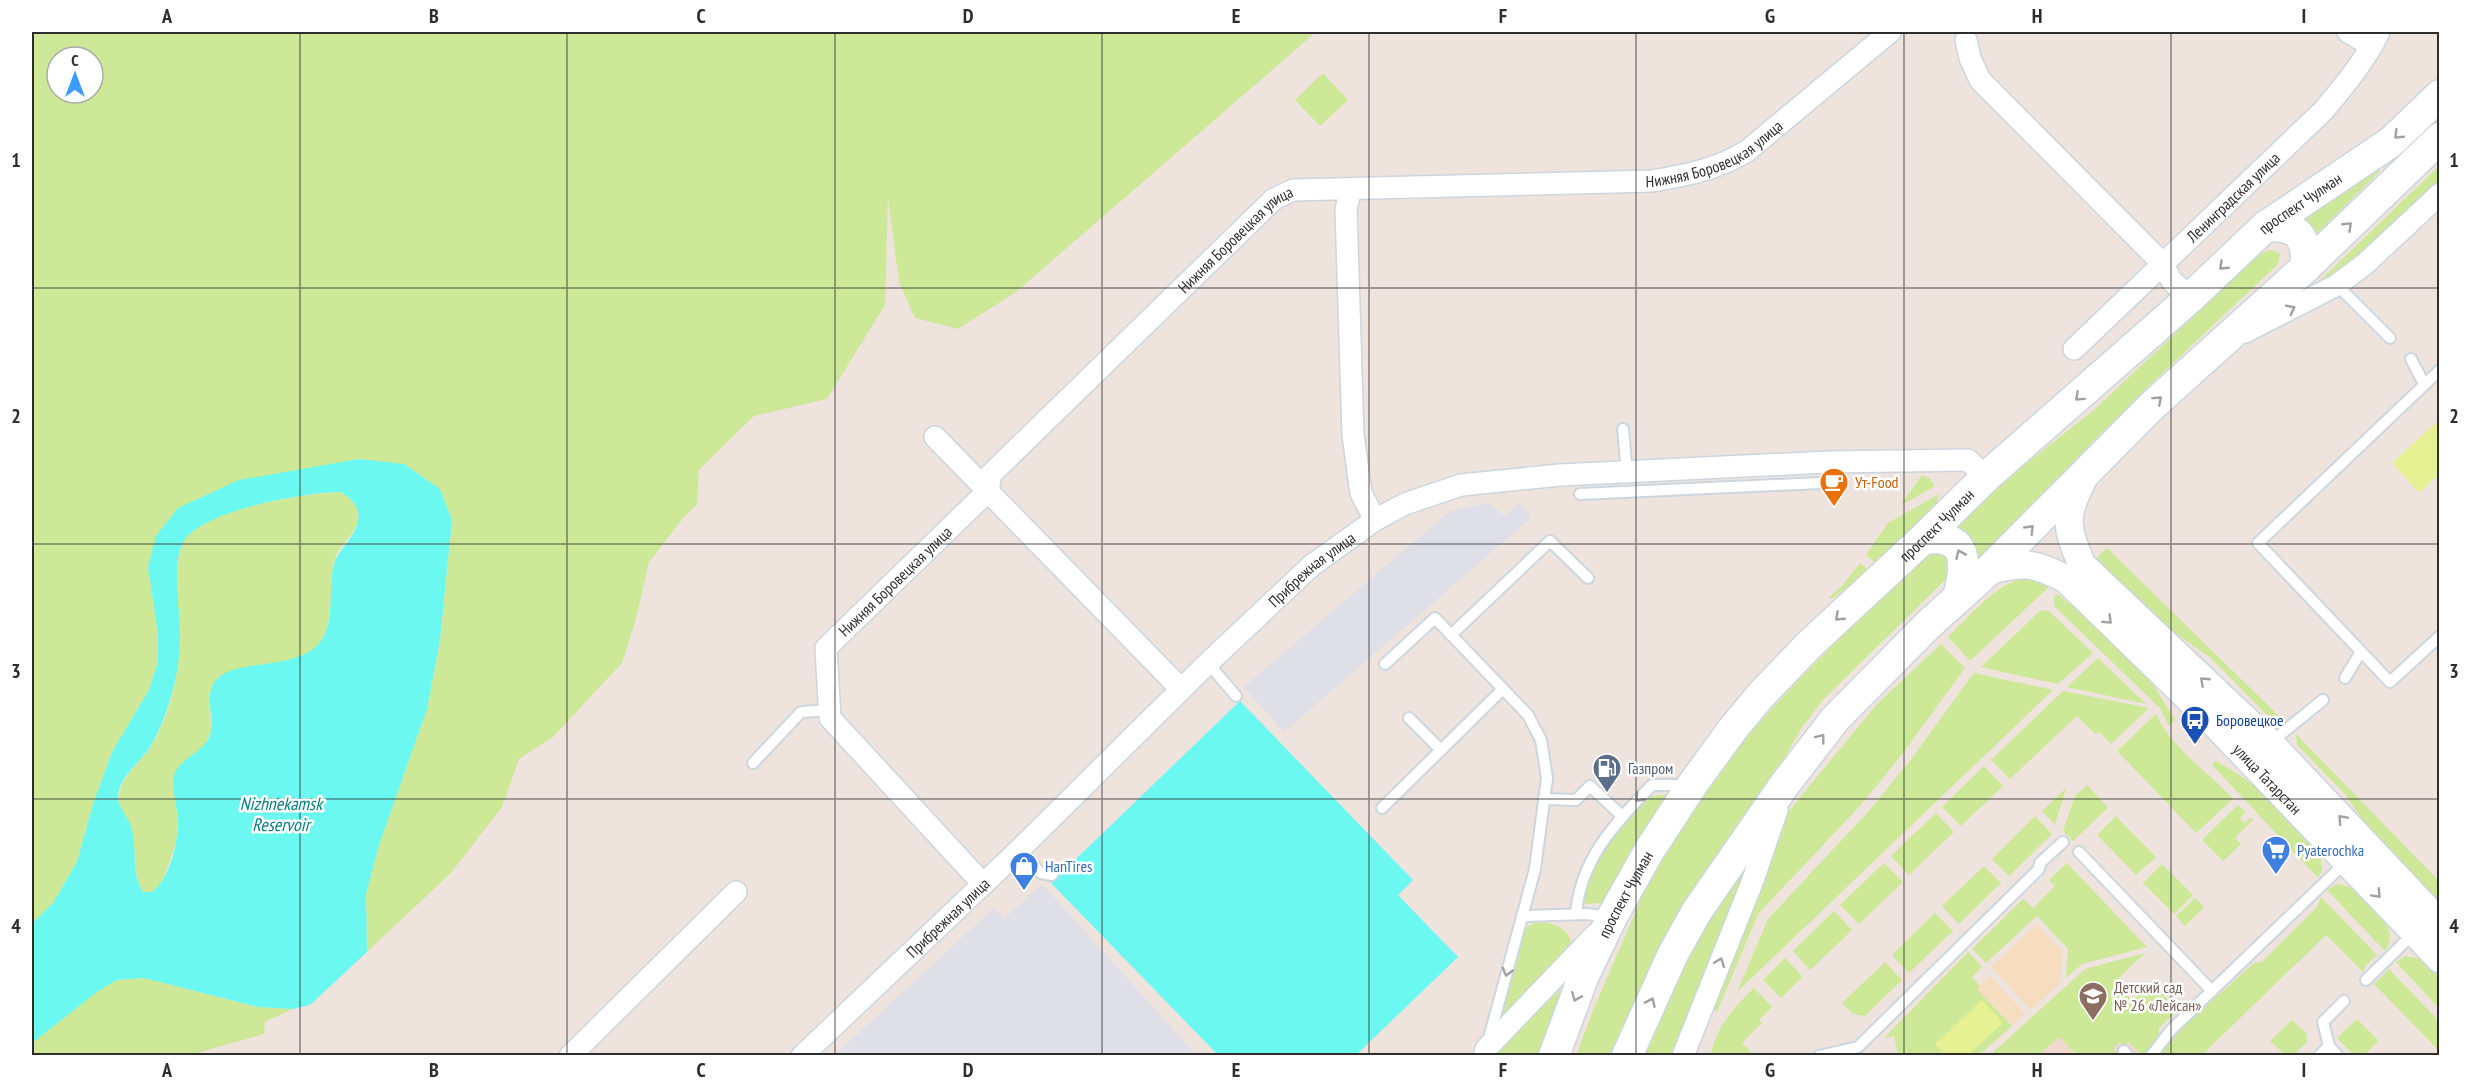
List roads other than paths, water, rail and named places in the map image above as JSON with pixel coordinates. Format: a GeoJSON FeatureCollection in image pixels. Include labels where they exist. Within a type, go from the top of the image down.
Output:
{"type":"FeatureCollection","features":[{"type":"Feature","properties":{"kind":"main road","name":"проспект Чулман"},"geometry":{"type":"LineString","coordinates":[[1554,1056],[1584,975],[1612,917],[1649,851],[1692,785],[1761,695],[1809,645],[1986,477],[2190,298],[2266,226],[2391,142],[2439,94]]}},
{"type":"Feature","properties":{"kind":"main road"},"geometry":{"type":"LineString","coordinates":[[1627,1056],[1673,954],[1697,911],[1785,784],[1836,718],[1958,597],[1989,570],[2154,404],[2306,267],[2439,138]]}},
{"type":"Feature","properties":{"kind":"main road"},"geometry":{"type":"LineString","coordinates":[[2266,226],[2281,226],[2302,236],[2307,250],[2306,267]]}},
{"type":"Feature","properties":{"kind":"main road"},"geometry":{"type":"LineString","coordinates":[[1923,539],[1937,537],[1948,540],[1955,544],[1962,553],[1965,565],[1958,597]]}},
{"type":"Feature","properties":{"kind":"street","name":"Нижняя Боровецкая улица"},"geometry":{"type":"LineString","coordinates":[[830,714],[826,648],[988,491],[991,474],[1274,199],[1293,190],[1652,181],[1696,173],[1726,163],[1747,151],[1890,32]]}},
{"type":"Feature","properties":{"kind":"street"},"geometry":{"type":"LineString","coordinates":[[2349,32],[2375,39]]}},
{"type":"Feature","properties":{"kind":"street"},"geometry":{"type":"LineString","coordinates":[[1966,34],[1970,58],[1980,80],[2162,263],[2172,281],[2190,298]]}},
{"type":"Feature","properties":{"kind":"street","name":"Ленинградская улица"},"geometry":{"type":"LineString","coordinates":[[2074,349],[2323,111],[2349,81],[2375,39]]}},
{"type":"Feature","properties":{"kind":"street"},"geometry":{"type":"LineString","coordinates":[[1351,189],[1346,209],[1353,435],[1361,493],[1375,520]]}},
{"type":"Feature","properties":{"kind":"street"},"geometry":{"type":"LineString","coordinates":[[2220,345],[2337,285],[2365,264],[2439,194]]}},
{"type":"Feature","properties":{"kind":"street"},"geometry":{"type":"LineString","coordinates":[[935,437],[1181,689]]}},
{"type":"Feature","properties":{"kind":"street","name":"Прибрежная улица"},"geometry":{"type":"LineString","coordinates":[[801,1056],[1019,850],[1181,689],[1311,566],[1375,520],[1405,504],[1461,485],[1560,475],[1828,462],[1968,460],[1986,477]]}},
{"type":"Feature","properties":{"kind":"street"},"geometry":{"type":"LineString","coordinates":[[1989,570],[2017,564],[2039,565],[2074,572],[2068,518],[2071,502],[2087,471]]}},
{"type":"Feature","properties":{"kind":"street","name":"улица Татарстан"},"geometry":{"type":"LineString","coordinates":[[2074,572],[2270,743],[2439,923]]}},
{"type":"Feature","properties":{"kind":"street","name":"улица Татарстан"},"geometry":{"type":"LineString","coordinates":[[2074,572],[2439,959]]}},
{"type":"Feature","properties":{"kind":"street"},"geometry":{"type":"LineString","coordinates":[[830,714],[983,884]]}},
{"type":"Feature","properties":{"kind":"street"},"geometry":{"type":"LineString","coordinates":[[1687,1053],[1753,880],[1785,784]]}},
{"type":"Feature","properties":{"kind":"street"},"geometry":{"type":"LineString","coordinates":[[570,1056],[736,892]]}},
{"type":"Feature","properties":{"kind":"street"},"geometry":{"type":"LineString","coordinates":[[1483,1053],[1612,917]]}},
{"type":"Feature","properties":{"kind":"lane"},"geometry":{"type":"LineString","coordinates":[[2337,285],[2390,338]]}},
{"type":"Feature","properties":{"kind":"lane"},"geometry":{"type":"LineString","coordinates":[[2411,359],[2424,384]]}},
{"type":"Feature","properties":{"kind":"lane"},"geometry":{"type":"LineString","coordinates":[[2439,370],[2258,543],[2390,682],[2439,636]]}},
{"type":"Feature","properties":{"kind":"lane"},"geometry":{"type":"LineString","coordinates":[[1623,429],[1627,472]]}},
{"type":"Feature","properties":{"kind":"lane"},"geometry":{"type":"LineString","coordinates":[[1580,494],[1841,482]]}},
{"type":"Feature","properties":{"kind":"lane"},"geometry":{"type":"LineString","coordinates":[[1451,635],[1551,541],[1588,578]]}},
{"type":"Feature","properties":{"kind":"lane"},"geometry":{"type":"LineString","coordinates":[[1385,664],[1435,618],[1528,715],[1541,740],[1547,778],[1535,869],[1483,1053]]}},
{"type":"Feature","properties":{"kind":"lane"},"geometry":{"type":"LineString","coordinates":[[2345,678],[2360,653]]}},
{"type":"Feature","properties":{"kind":"lane"},"geometry":{"type":"LineString","coordinates":[[1208,663],[1236,696]]}},
{"type":"Feature","properties":{"kind":"lane"},"geometry":{"type":"LineString","coordinates":[[1382,808],[1503,689]]}},
{"type":"Feature","properties":{"kind":"lane"},"geometry":{"type":"LineString","coordinates":[[2270,743],[2324,700]]}},
{"type":"Feature","properties":{"kind":"lane"},"geometry":{"type":"LineString","coordinates":[[753,763],[801,712],[830,714]]}},
{"type":"Feature","properties":{"kind":"lane"},"geometry":{"type":"LineString","coordinates":[[1409,718],[1441,750]]}},
{"type":"Feature","properties":{"kind":"lane"},"geometry":{"type":"LineString","coordinates":[[1576,914],[1577,896],[1589,862],[1598,846],[1622,816],[1652,785],[1692,785]]}},
{"type":"Feature","properties":{"kind":"lane"},"geometry":{"type":"LineString","coordinates":[[1544,799],[1576,800],[1590,786],[1622,816]]}},
{"type":"Feature","properties":{"kind":"lane"},"geometry":{"type":"LineString","coordinates":[[1819,1056],[1862,1051],[2039,869],[2040,863],[2063,842]]}},
{"type":"Feature","properties":{"kind":"lane"},"geometry":{"type":"LineString","coordinates":[[1019,850],[1041,873],[1052,875]]}},
{"type":"Feature","properties":{"kind":"lane"},"geometry":{"type":"LineString","coordinates":[[2079,852],[2212,990]]}},
{"type":"Feature","properties":{"kind":"lane"},"geometry":{"type":"LineString","coordinates":[[2151,1056],[2171,1030],[2346,861]]}},
{"type":"Feature","properties":{"kind":"lane"},"geometry":{"type":"LineString","coordinates":[[1522,916],[1576,914],[1612,917]]}},
{"type":"Feature","properties":{"kind":"lane"},"geometry":{"type":"LineString","coordinates":[[2366,980],[2414,933]]}},
{"type":"Feature","properties":{"kind":"lane"},"geometry":{"type":"LineString","coordinates":[[2338,1056],[2329,1046],[2323,1022],[2344,1001]]}},
{"type":"Feature","properties":{"kind":"lane"},"geometry":{"type":"LineString","coordinates":[[2319,1056],[2329,1046]]}},
{"type":"Feature","properties":{"kind":"water","name":"Nizhnekamsk Reservoir"},"geometry":{"type":"Polygon","coordinates":[[[359,459],[404,464],[440,489],[452,520],[440,640],[427,709],[379,845],[366,894],[367,952],[310,1005],[293,1009],[258,1007],[144,978],[117,980],[97,992],[32,1043],[32,924],[53,903],[77,862],[93,804],[112,752],[149,690],[158,662],[158,633],[148,567],[156,536],[178,508],[239,480],[359,459]],[[341,492],[281,499],[233,512],[195,530],[184,541],[180,550],[177,573],[180,645],[172,694],[164,719],[152,744],[122,782],[118,797],[131,826],[135,868],[143,892],[152,892],[168,870],[176,841],[178,822],[173,787],[174,776],[181,764],[199,750],[208,738],[212,724],[210,697],[217,679],[235,669],[301,656],[312,650],[325,633],[329,622],[334,564],[357,526],[358,519],[355,505],[341,492]]]}},
{"type":"Feature","properties":{"kind":"water"},"geometry":{"type":"Polygon","coordinates":[[[1240,701],[1413,880],[1398,895],[1458,957],[1356,1055],[1218,1055],[1051,883],[1240,701]]]}},
{"type":"Feature","properties":{"kind":"place","name":"Ут-Food"},"geometry":{"type":"Point","coordinates":[1834,508]}},
{"type":"Feature","properties":{"kind":"place","name":"Боровецкое"},"geometry":{"type":"Point","coordinates":[2195,746]}},
{"type":"Feature","properties":{"kind":"place","name":"Газпром"},"geometry":{"type":"Point","coordinates":[1607,794]}},
{"type":"Feature","properties":{"kind":"place","name":"Pyaterochka"},"geometry":{"type":"Point","coordinates":[2276,876]}},
{"type":"Feature","properties":{"kind":"place","name":"HanTires"},"geometry":{"type":"Point","coordinates":[1024,892]}},
{"type":"Feature","properties":{"kind":"place","name":"Детский сад № 26 «Лейсан»"},"geometry":{"type":"Point","coordinates":[2093,1022]}}]}
